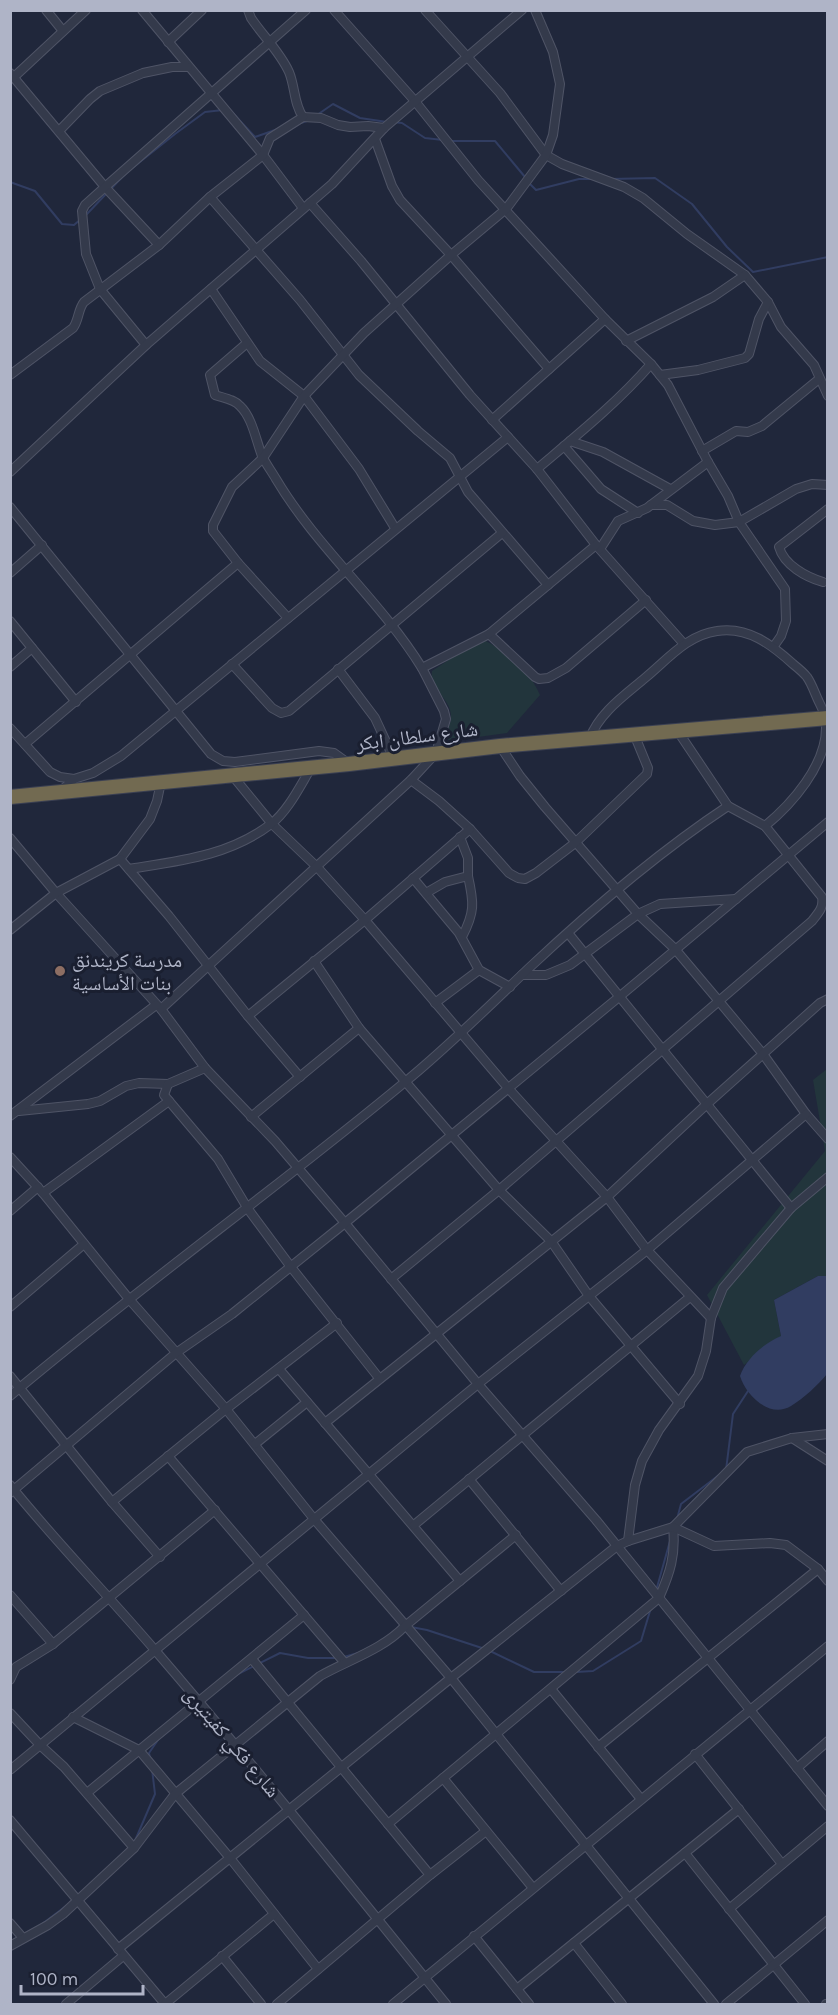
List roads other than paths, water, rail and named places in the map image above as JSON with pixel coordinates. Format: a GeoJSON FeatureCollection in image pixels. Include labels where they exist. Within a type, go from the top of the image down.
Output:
{"type":"FeatureCollection","features":[{"type":"Feature","properties":{"kind":"highway","name":"شارع سلطان ابكر"},"geometry":{"type":"LineString","coordinates":[[10,797],[312,768],[501,746],[827,718]]}},
{"type":"Feature","properties":{"kind":"street"},"geometry":{"type":"LineString","coordinates":[[46,10],[63,32]]}},
{"type":"Feature","properties":{"kind":"street"},"geometry":{"type":"LineString","coordinates":[[86,10],[12,75],[105,187],[159,244]]}},
{"type":"Feature","properties":{"kind":"street"},"geometry":{"type":"LineString","coordinates":[[142,10],[263,155],[303,208]]}},
{"type":"Feature","properties":{"kind":"street"},"geometry":{"type":"LineString","coordinates":[[168,42],[202,10]]}},
{"type":"Feature","properties":{"kind":"street"},"geometry":{"type":"LineString","coordinates":[[248,10],[251,18],[289,72],[298,108],[303,117]]}},
{"type":"Feature","properties":{"kind":"street"},"geometry":{"type":"LineString","coordinates":[[146,345],[100,289],[86,254],[81,219],[85,205],[306,10]]}},
{"type":"Feature","properties":{"kind":"street"},"geometry":{"type":"LineString","coordinates":[[334,10],[414,100],[478,180],[605,320],[651,364],[676,397],[702,451],[729,496],[739,522],[786,589],[786,621],[781,636],[774,646]]}},
{"type":"Feature","properties":{"kind":"street"},"geometry":{"type":"LineString","coordinates":[[425,10],[500,93],[546,155],[562,164],[624,187],[643,198],[687,234],[745,275],[768,302],[781,327],[814,365],[828,396]]}},
{"type":"Feature","properties":{"kind":"street"},"geometry":{"type":"LineString","coordinates":[[10,472],[146,345],[255,248],[332,184],[384,128],[414,100],[522,10]]}},
{"type":"Feature","properties":{"kind":"street"},"geometry":{"type":"LineString","coordinates":[[288,618],[238,563],[213,531],[213,525],[232,487],[263,458],[304,396],[342,355],[395,305],[506,209],[546,155],[553,135],[560,84],[553,52],[535,10]]}},
{"type":"Feature","properties":{"kind":"street"},"geometry":{"type":"LineString","coordinates":[[59,131],[90,99],[100,92],[143,73],[172,67],[188,67]]}},
{"type":"Feature","properties":{"kind":"street"},"geometry":{"type":"LineString","coordinates":[[10,375],[73,328],[78,321],[81,305],[159,244],[210,197],[263,155],[270,138],[303,117],[321,118],[344,126],[384,128]]}},
{"type":"Feature","properties":{"kind":"street"},"geometry":{"type":"LineString","coordinates":[[375,139],[400,200],[451,255],[549,369]]}},
{"type":"Feature","properties":{"kind":"street"},"geometry":{"type":"LineString","coordinates":[[210,197],[300,300],[342,355],[394,408],[450,458],[468,492],[548,585]]}},
{"type":"Feature","properties":{"kind":"street"},"geometry":{"type":"LineString","coordinates":[[310,203],[361,261],[492,420],[537,470],[598,547],[684,644]]}},
{"type":"Feature","properties":{"kind":"street"},"geometry":{"type":"LineString","coordinates":[[626,341],[713,297],[745,275]]}},
{"type":"Feature","properties":{"kind":"street"},"geometry":{"type":"LineString","coordinates":[[211,289],[260,361],[304,396],[359,469],[395,528]]}},
{"type":"Feature","properties":{"kind":"street"},"geometry":{"type":"LineString","coordinates":[[660,375],[698,370],[745,358],[749,354],[759,319],[768,302]]}},
{"type":"Feature","properties":{"kind":"street"},"geometry":{"type":"LineString","coordinates":[[492,420],[605,320]]}},
{"type":"Feature","properties":{"kind":"street"},"geometry":{"type":"LineString","coordinates":[[10,1116],[158,1007],[208,965],[411,780],[436,753],[446,719],[422,668],[391,624],[288,499],[263,458],[241,406],[215,395],[210,375],[247,343]]}},
{"type":"Feature","properties":{"kind":"street"},"geometry":{"type":"LineString","coordinates":[[537,470],[634,383],[651,364]]}},
{"type":"Feature","properties":{"kind":"street"},"geometry":{"type":"LineString","coordinates":[[702,451],[736,431],[748,432],[762,426],[819,379]]}},
{"type":"Feature","properties":{"kind":"street"},"geometry":{"type":"LineString","coordinates":[[59,793],[74,779],[93,773],[121,756],[508,437]]}},
{"type":"Feature","properties":{"kind":"street"},"geometry":{"type":"LineString","coordinates":[[567,444],[603,452],[670,489]]}},
{"type":"Feature","properties":{"kind":"street"},"geometry":{"type":"LineString","coordinates":[[567,444],[601,489],[638,513]]}},
{"type":"Feature","properties":{"kind":"street"},"geometry":{"type":"LineString","coordinates":[[422,668],[489,634],[598,547],[618,521],[651,505],[708,462]]}},
{"type":"Feature","properties":{"kind":"street"},"geometry":{"type":"LineString","coordinates":[[651,505],[667,505],[693,521],[715,525],[739,522],[796,489],[812,484],[828,485]]}},
{"type":"Feature","properties":{"kind":"street"},"geometry":{"type":"LineString","coordinates":[[10,507],[212,754],[223,761],[250,761],[319,751],[334,753],[349,764]]}},
{"type":"Feature","properties":{"kind":"street"},"geometry":{"type":"LineString","coordinates":[[823,582],[812,579],[794,567],[781,555],[779,547],[828,509]]}},
{"type":"Feature","properties":{"kind":"street"},"geometry":{"type":"LineString","coordinates":[[232,664],[272,708],[281,713],[289,711],[502,533]]}},
{"type":"Feature","properties":{"kind":"street"},"geometry":{"type":"LineString","coordinates":[[10,573],[42,545]]}},
{"type":"Feature","properties":{"kind":"street"},"geometry":{"type":"LineString","coordinates":[[25,744],[238,563]]}},
{"type":"Feature","properties":{"kind":"street"},"geometry":{"type":"LineString","coordinates":[[489,634],[535,677],[548,678],[566,668],[646,600]]}},
{"type":"Feature","properties":{"kind":"street"},"geometry":{"type":"LineString","coordinates":[[10,621],[76,702]]}},
{"type":"Feature","properties":{"kind":"street"},"geometry":{"type":"LineString","coordinates":[[590,738],[597,722],[684,644],[700,635],[717,631],[736,631],[755,636],[774,646],[806,676],[827,718],[825,738],[809,778],[783,812],[765,826]]}},
{"type":"Feature","properties":{"kind":"street"},"geometry":{"type":"LineString","coordinates":[[10,667],[32,648]]}},
{"type":"Feature","properties":{"kind":"street"},"geometry":{"type":"LineString","coordinates":[[338,669],[375,718],[394,759]]}},
{"type":"Feature","properties":{"kind":"street"},"geometry":{"type":"LineString","coordinates":[[10,728],[50,772],[60,777],[74,779]]}},
{"type":"Feature","properties":{"kind":"street"},"geometry":{"type":"LineString","coordinates":[[391,1279],[499,1190],[821,911],[822,897],[765,826],[728,806],[677,730]]}},
{"type":"Feature","properties":{"kind":"street"},"geometry":{"type":"LineString","coordinates":[[411,780],[470,829],[509,873],[525,879],[575,843],[646,774],[648,768],[634,734]]}},
{"type":"Feature","properties":{"kind":"street"},"geometry":{"type":"LineString","coordinates":[[501,746],[527,785],[575,843],[638,914],[675,949],[763,1054],[806,1114],[828,1139]]}},
{"type":"Feature","properties":{"kind":"street"},"geometry":{"type":"LineString","coordinates":[[129,869],[204,857],[225,850],[272,824],[282,814],[312,768]]}},
{"type":"Feature","properties":{"kind":"street"},"geometry":{"type":"LineString","coordinates":[[232,775],[272,824],[317,867],[365,920],[461,1035],[607,1197],[646,1250],[711,1318]]}},
{"type":"Feature","properties":{"kind":"street"},"geometry":{"type":"LineString","coordinates":[[10,930],[56,893],[120,859],[150,819],[161,782]]}},
{"type":"Feature","properties":{"kind":"street"},"geometry":{"type":"LineString","coordinates":[[10,1396],[129,1299],[248,1209],[405,1083],[461,1035],[568,933],[697,827],[728,806]]}},
{"type":"Feature","properties":{"kind":"street"},"geometry":{"type":"LineString","coordinates":[[12,1490],[176,1353],[232,1314],[345,1223],[828,822]]}},
{"type":"Feature","properties":{"kind":"street"},"geometry":{"type":"LineString","coordinates":[[248,1016],[365,920],[470,829]]}},
{"type":"Feature","properties":{"kind":"street"},"geometry":{"type":"LineString","coordinates":[[460,837],[468,858],[468,876],[474,903],[471,921],[462,937]]}},
{"type":"Feature","properties":{"kind":"street"},"geometry":{"type":"LineString","coordinates":[[10,838],[158,1007],[205,1068],[275,1141],[345,1223],[478,1384],[617,1546],[828,1806]]}},
{"type":"Feature","properties":{"kind":"street"},"geometry":{"type":"LineString","coordinates":[[120,859],[300,1077]]}},
{"type":"Feature","properties":{"kind":"street"},"geometry":{"type":"LineString","coordinates":[[426,893],[445,882],[468,876]]}},
{"type":"Feature","properties":{"kind":"street"},"geometry":{"type":"LineString","coordinates":[[413,878],[462,937],[479,970],[510,987]]}},
{"type":"Feature","properties":{"kind":"street"},"geometry":{"type":"LineString","coordinates":[[522,975],[554,973],[586,955],[638,914],[652,907],[667,903],[736,899]]}},
{"type":"Feature","properties":{"kind":"street"},"geometry":{"type":"LineString","coordinates":[[568,933],[791,1208]]}},
{"type":"Feature","properties":{"kind":"street"},"geometry":{"type":"LineString","coordinates":[[314,962],[359,1028],[450,1136],[499,1190],[551,1241],[589,1296],[680,1404]]}},
{"type":"Feature","properties":{"kind":"street"},"geometry":{"type":"LineString","coordinates":[[435,1003],[479,970]]}},
{"type":"Feature","properties":{"kind":"street"},"geometry":{"type":"LineString","coordinates":[[325,1423],[607,1197],[706,1104],[820,1003],[828,999]]}},
{"type":"Feature","properties":{"kind":"street"},"geometry":{"type":"LineString","coordinates":[[251,1117],[359,1028]]}},
{"type":"Feature","properties":{"kind":"street"},"geometry":{"type":"LineString","coordinates":[[18,1111],[88,1104],[100,1101],[126,1086],[139,1083],[168,1084],[205,1068]]}},
{"type":"Feature","properties":{"kind":"street"},"geometry":{"type":"LineString","coordinates":[[168,1084],[164,1095],[218,1159],[248,1209],[291,1267],[380,1378]]}},
{"type":"Feature","properties":{"kind":"street"},"geometry":{"type":"LineString","coordinates":[[10,1211],[169,1101]]}},
{"type":"Feature","properties":{"kind":"street"},"geometry":{"type":"LineString","coordinates":[[10,1770],[478,1384],[646,1250],[806,1114]]}},
{"type":"Feature","properties":{"kind":"street"},"geometry":{"type":"LineString","coordinates":[[10,1157],[41,1190],[129,1299],[226,1409],[314,1519],[451,1678],[714,2004]]}},
{"type":"Feature","properties":{"kind":"street"},"geometry":{"type":"LineString","coordinates":[[628,1541],[635,1485],[642,1461],[659,1430],[680,1404],[698,1376],[706,1351],[711,1318],[723,1288],[791,1208],[828,1177]]}},
{"type":"Feature","properties":{"kind":"street"},"geometry":{"type":"LineString","coordinates":[[10,1307],[84,1244]]}},
{"type":"Feature","properties":{"kind":"street"},"geometry":{"type":"LineString","coordinates":[[414,1525],[690,1297]]}},
{"type":"Feature","properties":{"kind":"street"},"geometry":{"type":"LineString","coordinates":[[112,1502],[226,1409],[337,1323]]}},
{"type":"Feature","properties":{"kind":"street"},"geometry":{"type":"LineString","coordinates":[[279,1369],[460,1581]]}},
{"type":"Feature","properties":{"kind":"street"},"geometry":{"type":"LineString","coordinates":[[10,1376],[112,1502],[160,1557]]}},
{"type":"Feature","properties":{"kind":"street"},"geometry":{"type":"LineString","coordinates":[[255,1444],[307,1402]]}},
{"type":"Feature","properties":{"kind":"street"},"geometry":{"type":"LineString","coordinates":[[66,2004],[120,1952],[230,1858],[617,1546],[673,1527],[747,1452],[792,1438],[828,1434]]}},
{"type":"Feature","properties":{"kind":"street"},"geometry":{"type":"LineString","coordinates":[[792,1438],[828,1461]]}},
{"type":"Feature","properties":{"kind":"street"},"geometry":{"type":"LineString","coordinates":[[168,1456],[344,1662]]}},
{"type":"Feature","properties":{"kind":"street"},"geometry":{"type":"LineString","coordinates":[[469,1479],[561,1591]]}},
{"type":"Feature","properties":{"kind":"street","name":"شارع فكي كفيتيرى"},"geometry":{"type":"LineString","coordinates":[[12,1490],[199,1702],[446,2004]]}},
{"type":"Feature","properties":{"kind":"street"},"geometry":{"type":"LineString","coordinates":[[10,1680],[16,1667],[53,1644],[215,1510]]}},
{"type":"Feature","properties":{"kind":"street"},"geometry":{"type":"LineString","coordinates":[[673,1527],[714,1546],[770,1543],[786,1545],[818,1569],[828,1581]]}},
{"type":"Feature","properties":{"kind":"street"},"geometry":{"type":"LineString","coordinates":[[388,1824],[659,1598],[669,1574],[675,1547],[673,1527]]}},
{"type":"Feature","properties":{"kind":"street"},"geometry":{"type":"LineString","coordinates":[[10,1946],[56,1920],[78,1901],[134,1848],[175,1794],[320,1676],[386,1642],[516,1535]]}},
{"type":"Feature","properties":{"kind":"street"},"geometry":{"type":"LineString","coordinates":[[598,1747],[818,1569]]}},
{"type":"Feature","properties":{"kind":"street"},"geometry":{"type":"LineString","coordinates":[[10,1595],[53,1644]]}},
{"type":"Feature","properties":{"kind":"street"},"geometry":{"type":"LineString","coordinates":[[87,1793],[304,1615]]}},
{"type":"Feature","properties":{"kind":"street"},"geometry":{"type":"LineString","coordinates":[[393,2004],[828,1646]]}},
{"type":"Feature","properties":{"kind":"street"},"geometry":{"type":"LineString","coordinates":[[252,1659],[430,1875]]}},
{"type":"Feature","properties":{"kind":"street"},"geometry":{"type":"LineString","coordinates":[[551,1689],[641,1799]]}},
{"type":"Feature","properties":{"kind":"street"},"geometry":{"type":"LineString","coordinates":[[10,1713],[64,1767],[134,1848]]}},
{"type":"Feature","properties":{"kind":"street"},"geometry":{"type":"LineString","coordinates":[[73,1717],[139,1750],[230,1858],[318,1969]]}},
{"type":"Feature","properties":{"kind":"street"},"geometry":{"type":"LineString","coordinates":[[796,1768],[828,1741]]}},
{"type":"Feature","properties":{"kind":"street"},"geometry":{"type":"LineString","coordinates":[[695,1754],[782,1864]]}},
{"type":"Feature","properties":{"kind":"street"},"geometry":{"type":"LineString","coordinates":[[443,1778],[533,1888]]}},
{"type":"Feature","properties":{"kind":"street"},"geometry":{"type":"LineString","coordinates":[[517,1989],[739,1809]]}},
{"type":"Feature","properties":{"kind":"street"},"geometry":{"type":"LineString","coordinates":[[10,1820],[165,2004],[274,1914]]}},
{"type":"Feature","properties":{"kind":"street"},"geometry":{"type":"LineString","coordinates":[[729,1909],[828,1826]]}},
{"type":"Feature","properties":{"kind":"street"},"geometry":{"type":"LineString","coordinates":[[277,2004],[430,1875],[486,1831]]}},
{"type":"Feature","properties":{"kind":"street"},"geometry":{"type":"LineString","coordinates":[[685,1853],[805,2004]]}},
{"type":"Feature","properties":{"kind":"street"},"geometry":{"type":"LineString","coordinates":[[726,2004],[828,1920]]}},
{"type":"Feature","properties":{"kind":"street"},"geometry":{"type":"LineString","coordinates":[[10,1923],[23,1938]]}},
{"type":"Feature","properties":{"kind":"street"},"geometry":{"type":"LineString","coordinates":[[474,1936],[529,2004]]}},
{"type":"Feature","properties":{"kind":"street"},"geometry":{"type":"LineString","coordinates":[[574,1943],[620,2004]]}},
{"type":"Feature","properties":{"kind":"street"},"geometry":{"type":"LineString","coordinates":[[222,1956],[261,2004]]}},
{"type":"Feature","properties":{"kind":"water"},"geometry":{"type":"Polygon","coordinates":[[[818,1276],[827,1276],[827,1374],[791,1406],[783,1409],[767,1407],[747,1391],[740,1376],[756,1352],[781,1336],[774,1300],[818,1276]]]}},
{"type":"Feature","properties":{"kind":"waterway"},"geometry":{"type":"LineString","coordinates":[[317,115],[333,104],[360,118],[387,122]]}},
{"type":"Feature","properties":{"kind":"waterway"},"geometry":{"type":"LineString","coordinates":[[229,109],[255,137],[278,129]]}},
{"type":"Feature","properties":{"kind":"waterway"},"geometry":{"type":"LineString","coordinates":[[85,216],[126,173],[175,134],[205,112],[223,110]]}},
{"type":"Feature","properties":{"kind":"waterway"},"geometry":{"type":"LineString","coordinates":[[298,124],[310,120]]}},
{"type":"Feature","properties":{"kind":"waterway"},"geometry":{"type":"LineString","coordinates":[[393,122],[402,123],[425,138],[443,140]]}},
{"type":"Feature","properties":{"kind":"waterway"},"geometry":{"type":"LineString","coordinates":[[451,141],[495,141],[525,177]]}},
{"type":"Feature","properties":{"kind":"waterway"},"geometry":{"type":"LineString","coordinates":[[610,179],[655,178],[692,204],[727,247],[753,272],[828,257]]}},
{"type":"Feature","properties":{"kind":"waterway"},"geometry":{"type":"LineString","coordinates":[[528,182],[536,190],[579,179],[592,179]]}},
{"type":"Feature","properties":{"kind":"waterway"},"geometry":{"type":"LineString","coordinates":[[10,182],[35,191],[62,224],[74,225],[81,219]]}},
{"type":"Feature","properties":{"kind":"waterway"},"geometry":{"type":"LineString","coordinates":[[726,1470],[733,1414],[748,1391]]}},
{"type":"Feature","properties":{"kind":"waterway"},"geometry":{"type":"LineString","coordinates":[[677,1519],[681,1504],[719,1475]]}},
{"type":"Feature","properties":{"kind":"waterway"},"geometry":{"type":"LineString","coordinates":[[656,1591],[670,1541]]}},
{"type":"Feature","properties":{"kind":"waterway"},"geometry":{"type":"LineString","coordinates":[[576,1672],[593,1671],[641,1641],[650,1611]]}},
{"type":"Feature","properties":{"kind":"waterway"},"geometry":{"type":"LineString","coordinates":[[411,1627],[488,1650],[534,1672],[567,1672]]}},
{"type":"Feature","properties":{"kind":"waterway"},"geometry":{"type":"LineString","coordinates":[[236,1675],[280,1653],[308,1658],[338,1658]]}},
{"type":"Feature","properties":{"kind":"waterway"},"geometry":{"type":"LineString","coordinates":[[344,1657],[358,1653]]}},
{"type":"Feature","properties":{"kind":"waterway"},"geometry":{"type":"LineString","coordinates":[[150,1758],[149,1753],[160,1737]]}},
{"type":"Feature","properties":{"kind":"waterway"},"geometry":{"type":"LineString","coordinates":[[134,1843],[155,1794],[152,1769]]}},
{"type":"Feature","properties":{"kind":"waterway"},"geometry":{"type":"LineString","coordinates":[[42,1924],[66,1906]]}},
{"type":"Feature","properties":{"kind":"place","name":"مدرسة كريندنق بنات الأساسية"},"geometry":{"type":"Point","coordinates":[60,971]}}]}
